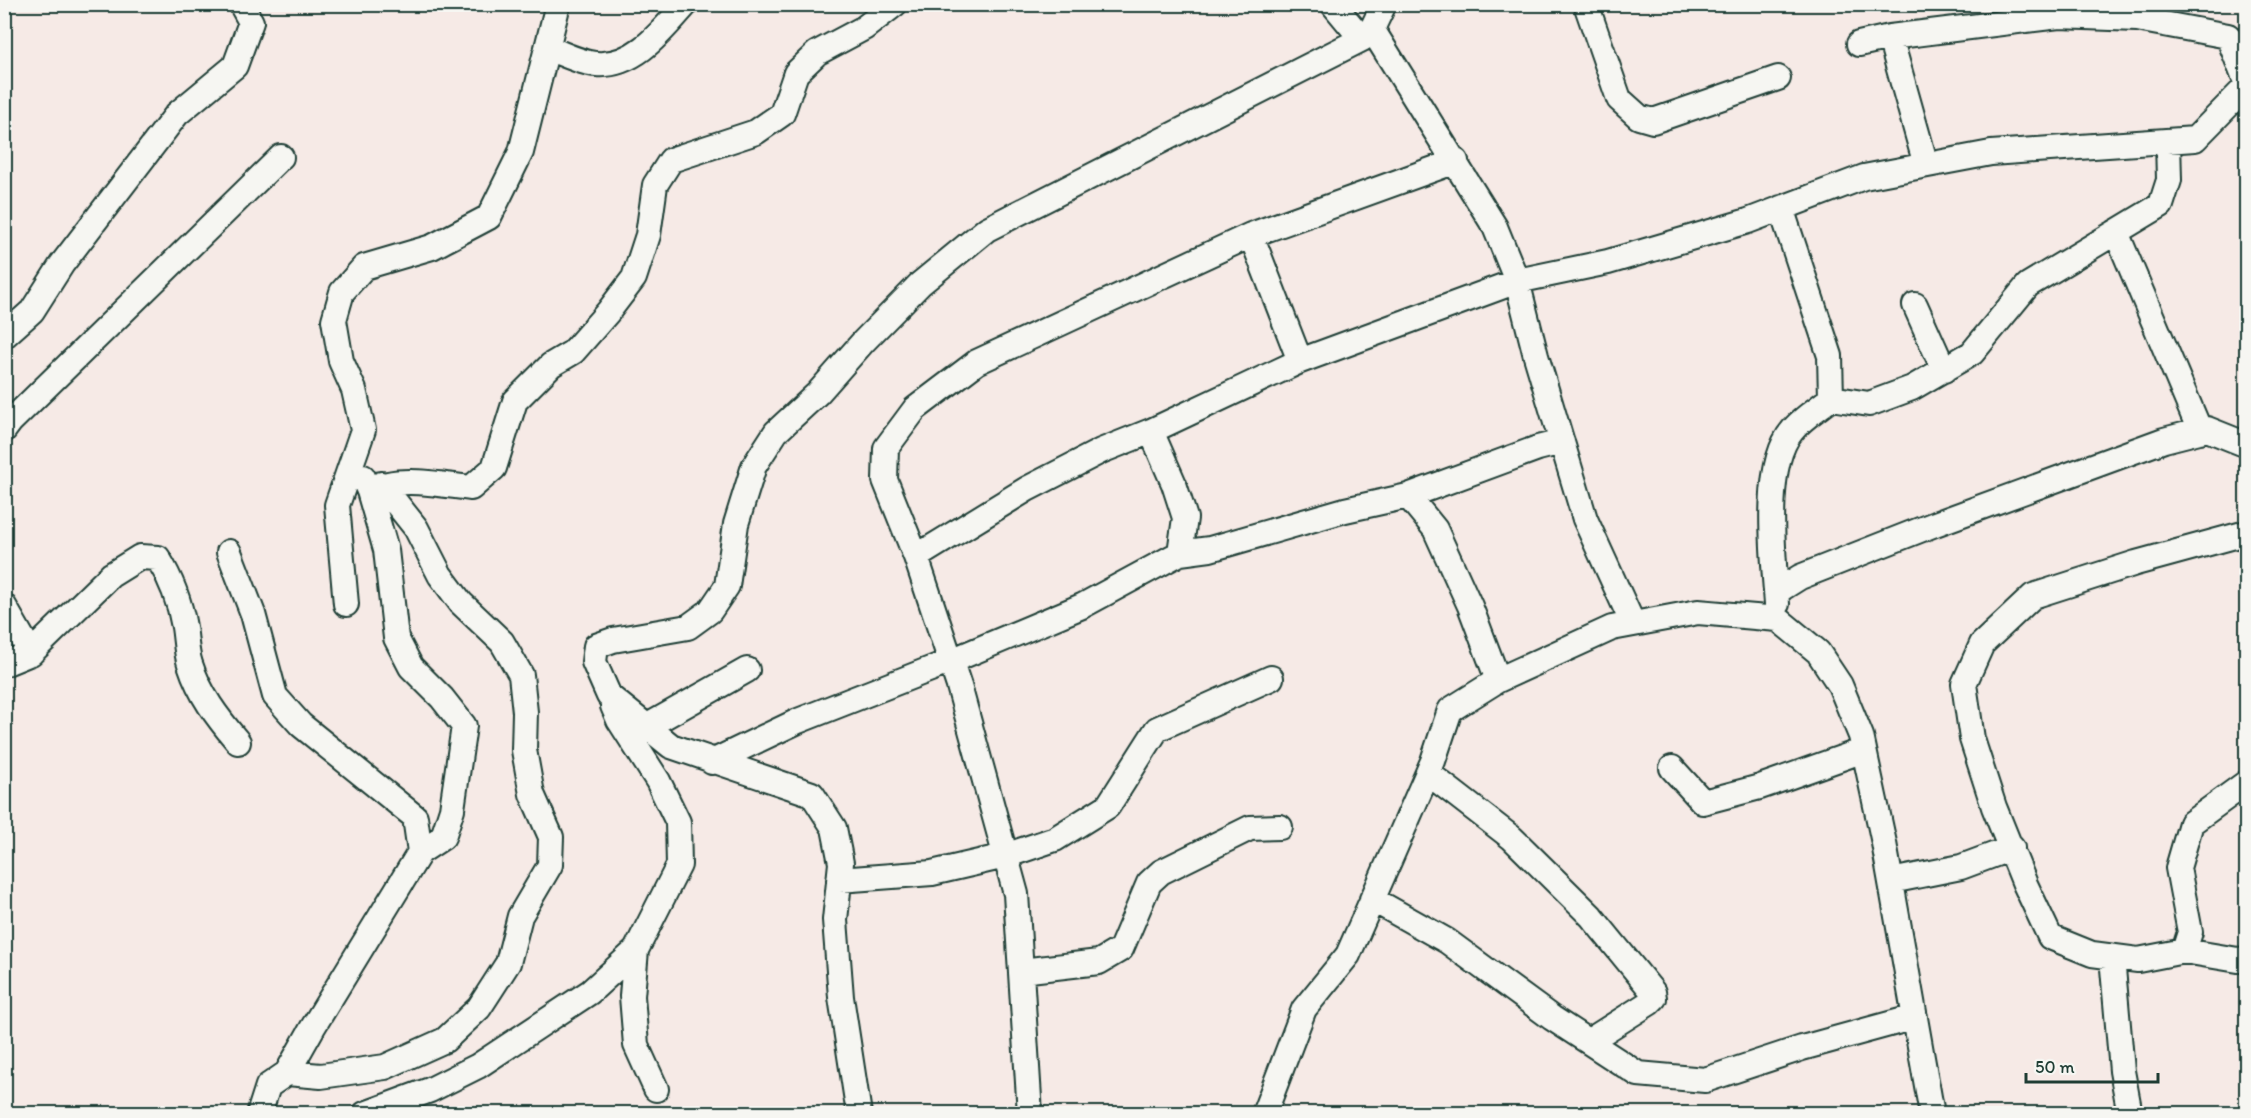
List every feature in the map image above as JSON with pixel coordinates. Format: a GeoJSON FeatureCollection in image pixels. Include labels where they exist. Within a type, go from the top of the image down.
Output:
{"type":"FeatureCollection","features":[{"type":"Feature","properties":{"kind":"street"},"geometry":{"type":"LineString","coordinates":[[4,336],[32,311],[62,264],[177,114],[235,66],[251,22],[241,4]]}},
{"type":"Feature","properties":{"kind":"street"},"geometry":{"type":"LineString","coordinates":[[346,604],[337,505],[363,430],[354,390],[341,361],[334,320],[342,292],[364,267],[432,247],[489,217],[521,152],[558,4]]}},
{"type":"Feature","properties":{"kind":"street"},"geometry":{"type":"LineString","coordinates":[[547,48],[595,64],[625,61],[656,37],[686,4]]}},
{"type":"Feature","properties":{"kind":"street"},"geometry":{"type":"LineString","coordinates":[[375,488],[418,482],[471,488],[494,468],[515,401],[551,365],[573,352],[634,278],[648,235],[655,185],[671,159],[756,132],[782,114],[796,73],[817,53],[864,28],[895,4]]}},
{"type":"Feature","properties":{"kind":"street"},"geometry":{"type":"LineString","coordinates":[[1333,4],[1367,34],[1456,161],[1496,227],[1517,281],[1536,356],[1585,519],[1633,624]]}},
{"type":"Feature","properties":{"kind":"street"},"geometry":{"type":"LineString","coordinates":[[365,1113],[430,1090],[478,1066],[590,992],[636,950],[679,865],[678,822],[658,780],[619,720],[594,663],[596,646],[613,640],[688,627],[710,611],[727,586],[736,524],[754,466],[776,432],[818,393],[863,342],[920,284],[987,229],[1367,34],[1384,4]]}},
{"type":"Feature","properties":{"kind":"street"},"geometry":{"type":"LineString","coordinates":[[1586,4],[1619,99],[1639,117],[1653,121],[1778,78]]}},
{"type":"Feature","properties":{"kind":"street"},"geometry":{"type":"LineString","coordinates":[[916,557],[1027,489],[1101,451],[1151,431],[1300,361],[1517,281],[1608,262],[1748,221],[1863,177],[1991,153],[2195,139],[2244,95],[2228,36],[2100,11],[1890,37],[1859,44]]}},
{"type":"Feature","properties":{"kind":"street"},"geometry":{"type":"LineString","coordinates":[[1890,37],[1926,165]]}},
{"type":"Feature","properties":{"kind":"street"},"geometry":{"type":"LineString","coordinates":[[1778,619],[1772,520],[1777,462],[1791,431],[1831,398],[1869,404],[1912,388],[1972,353],[2028,285],[2161,205],[2169,180],[2168,141]]}},
{"type":"Feature","properties":{"kind":"street"},"geometry":{"type":"LineString","coordinates":[[4,430],[281,158]]}},
{"type":"Feature","properties":{"kind":"street"},"geometry":{"type":"LineString","coordinates":[[1030,1113],[1016,894],[951,661],[916,557],[885,480],[886,448],[915,409],[977,362],[1251,234],[1456,161]]}},
{"type":"Feature","properties":{"kind":"street"},"geometry":{"type":"LineString","coordinates":[[1781,208],[1830,356],[1831,398]]}},
{"type":"Feature","properties":{"kind":"street"},"geometry":{"type":"LineString","coordinates":[[2116,232],[2200,431]]}},
{"type":"Feature","properties":{"kind":"street"},"geometry":{"type":"LineString","coordinates":[[1251,234],[1300,361]]}},
{"type":"Feature","properties":{"kind":"street"},"geometry":{"type":"LineString","coordinates":[[1915,304],[1944,370]]}},
{"type":"Feature","properties":{"kind":"street"},"geometry":{"type":"LineString","coordinates":[[1776,592],[1800,578],[1935,524],[2164,440],[2207,429],[2242,443],[2247,442]]}},
{"type":"Feature","properties":{"kind":"street"},"geometry":{"type":"LineString","coordinates":[[1151,431],[1174,484],[1185,518],[1180,553]]}},
{"type":"Feature","properties":{"kind":"street"},"geometry":{"type":"LineString","coordinates":[[712,762],[798,721],[951,661],[1082,606],[1180,553],[1210,549],[1345,510],[1408,496],[1538,448],[1562,442]]}},
{"type":"Feature","properties":{"kind":"street"},"geometry":{"type":"LineString","coordinates":[[287,1073],[321,1076],[385,1067],[445,1040],[479,1008],[508,963],[520,916],[550,865],[551,837],[532,794],[524,750],[525,712],[521,675],[502,642],[461,603],[440,575],[416,528],[375,488],[354,458]]}},
{"type":"Feature","properties":{"kind":"street"},"geometry":{"type":"LineString","coordinates":[[259,1113],[268,1086],[287,1073],[420,852],[443,837],[452,808],[464,726],[442,698],[411,667],[396,638],[386,550],[375,488]]}},
{"type":"Feature","properties":{"kind":"street"},"geometry":{"type":"LineString","coordinates":[[1408,496],[1435,529],[1470,606],[1498,680]]}},
{"type":"Feature","properties":{"kind":"street"},"geometry":{"type":"LineString","coordinates":[[2247,533],[2136,563],[2033,596],[1982,644],[1964,684],[1972,740],[1994,807],[2050,938],[2092,954],[2138,960],[2184,951],[2238,960],[2247,959]]}},
{"type":"Feature","properties":{"kind":"street"},"geometry":{"type":"LineString","coordinates":[[229,552],[253,614],[275,696],[302,725],[415,817],[420,852]]}},
{"type":"Feature","properties":{"kind":"street"},"geometry":{"type":"LineString","coordinates":[[4,664],[31,653],[111,575],[140,557],[158,558],[169,576],[184,626],[189,661],[200,691],[214,714],[238,742]]}},
{"type":"Feature","properties":{"kind":"street"},"geometry":{"type":"LineString","coordinates":[[4,606],[31,653]]}},
{"type":"Feature","properties":{"kind":"street"},"geometry":{"type":"LineString","coordinates":[[1264,1113],[1304,1009],[1348,955],[1428,773],[1450,710],[1498,680],[1612,628],[1698,612],[1778,619],[1818,652],[1840,685],[1861,736],[1891,881],[1932,1113]]}},
{"type":"Feature","properties":{"kind":"street"},"geometry":{"type":"LineString","coordinates":[[646,727],[747,670]]}},
{"type":"Feature","properties":{"kind":"street"},"geometry":{"type":"LineString","coordinates":[[839,880],[932,873],[1005,856],[1055,839],[1108,806],[1157,729],[1271,678]]}},
{"type":"Feature","properties":{"kind":"street"},"geometry":{"type":"LineString","coordinates":[[609,696],[670,747],[812,794],[834,828],[841,863],[835,920],[840,986],[860,1113]]}},
{"type":"Feature","properties":{"kind":"street"},"geometry":{"type":"LineString","coordinates":[[1672,768],[1703,802],[1760,787],[1864,750]]}},
{"type":"Feature","properties":{"kind":"street"},"geometry":{"type":"LineString","coordinates":[[1428,773],[1512,838],[1591,916],[1653,992],[1654,998],[1649,1003],[1588,1041]]}},
{"type":"Feature","properties":{"kind":"street"},"geometry":{"type":"LineString","coordinates":[[2184,951],[2190,932],[2178,868],[2191,824],[2247,783]]}},
{"type":"Feature","properties":{"kind":"street"},"geometry":{"type":"LineString","coordinates":[[1021,970],[1099,962],[1121,949],[1149,883],[1161,872],[1250,828],[1280,827]]}},
{"type":"Feature","properties":{"kind":"street"},"geometry":{"type":"LineString","coordinates":[[1891,881],[1960,867],[2012,849]]}},
{"type":"Feature","properties":{"kind":"street"},"geometry":{"type":"LineString","coordinates":[[1372,899],[1447,941],[1552,1018],[1638,1074],[1705,1080],[1802,1048],[1916,1017]]}},
{"type":"Feature","properties":{"kind":"street"},"geometry":{"type":"LineString","coordinates":[[636,950],[632,996],[636,1045],[656,1089]]}},
{"type":"Feature","properties":{"kind":"street"},"geometry":{"type":"LineString","coordinates":[[2112,957],[2122,1071],[2130,1113]]}}]}
